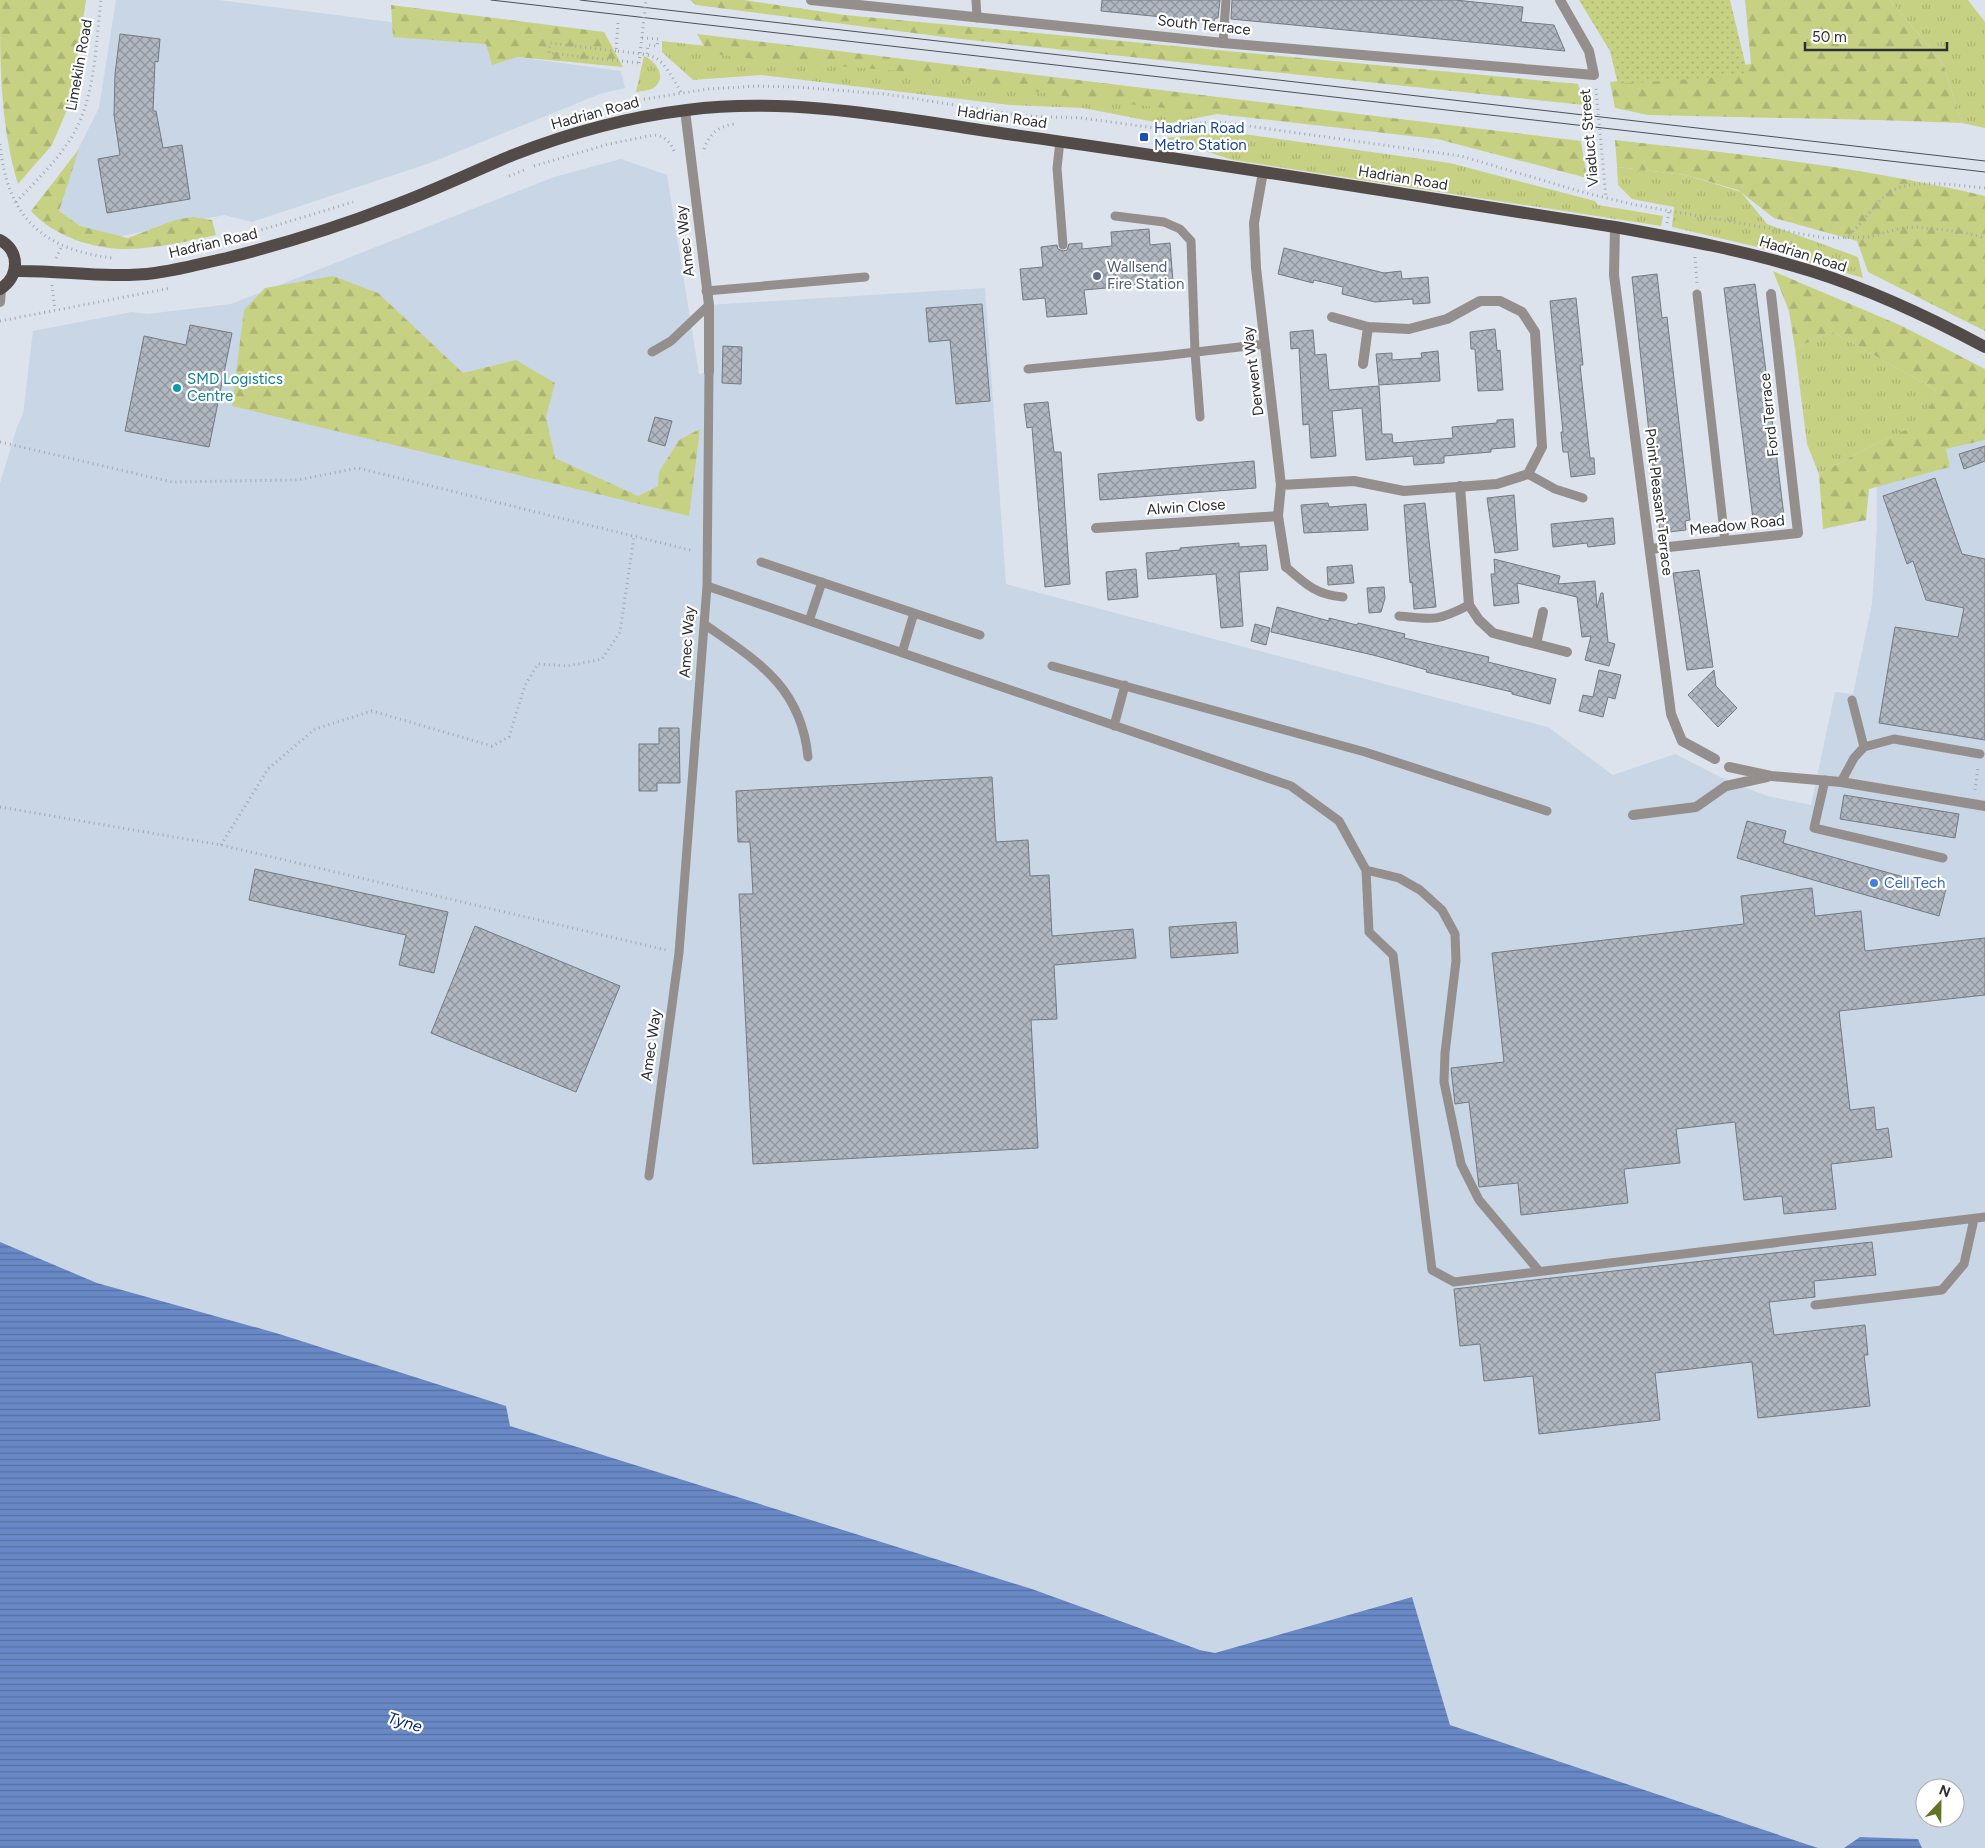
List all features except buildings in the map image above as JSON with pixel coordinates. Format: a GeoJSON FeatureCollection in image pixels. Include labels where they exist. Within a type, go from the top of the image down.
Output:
{"type":"FeatureCollection","features":[{"type":"Feature","properties":{"kind":"main road","name":"Hadrian Road"},"geometry":{"type":"LineString","coordinates":[[15,271],[50,270],[120,275],[153,274],[192,266],[277,244],[338,225],[392,206],[555,140],[604,126],[684,110],[727,105],[769,105],[824,109],[1060,141],[1615,227],[1695,242],[1759,257],[1851,285],[1910,309],[1985,347]]}},
{"type":"Feature","properties":{"kind":"main road"},"geometry":{"type":"LineString","coordinates":[[0,240],[10,247],[14,255],[15,271],[0,293]]}},
{"type":"Feature","properties":{"kind":"street","name":"South Terrace"},"geometry":{"type":"LineString","coordinates":[[811,0],[1223,43],[1594,75]]}},
{"type":"Feature","properties":{"kind":"street"},"geometry":{"type":"LineString","coordinates":[[1560,0],[1589,51],[1594,75]]}},
{"type":"Feature","properties":{"kind":"street","name":"Amec Way"},"geometry":{"type":"LineString","coordinates":[[684,110],[709,305],[709,372]]}},
{"type":"Feature","properties":{"kind":"street","name":"Derwent Way"},"geometry":{"type":"LineString","coordinates":[[1263,172],[1254,223],[1256,268],[1281,485],[1278,516],[1286,567]]}},
{"type":"Feature","properties":{"kind":"street","name":"Point Pleasant Terrace"},"geometry":{"type":"LineString","coordinates":[[1615,227],[1614,275],[1671,714],[1682,741],[1715,759]]}},
{"type":"Feature","properties":{"kind":"street","name":"Ford Terrace"},"geometry":{"type":"LineString","coordinates":[[1771,294],[1798,533]]}},
{"type":"Feature","properties":{"kind":"street"},"geometry":{"type":"LineString","coordinates":[[1281,485],[1354,481],[1404,491],[1497,484],[1528,474],[1542,447],[1535,332],[1522,312],[1500,300],[1480,301],[1447,319],[1409,329],[1368,327],[1332,317]]}},
{"type":"Feature","properties":{"kind":"street"},"geometry":{"type":"LineString","coordinates":[[1363,364],[1368,327]]}},
{"type":"Feature","properties":{"kind":"street"},"geometry":{"type":"LineString","coordinates":[[1460,486],[1469,605],[1479,620],[1493,633],[1566,652]]}},
{"type":"Feature","properties":{"kind":"street","name":"Alwin Close"},"geometry":{"type":"LineString","coordinates":[[1096,528],[1278,516]]}},
{"type":"Feature","properties":{"kind":"street","name":"Meadow Road"},"geometry":{"type":"LineString","coordinates":[[1650,549],[1798,533]]}},
{"type":"Feature","properties":{"kind":"street"},"geometry":{"type":"LineString","coordinates":[[1536,644],[1543,612]]}},
{"type":"Feature","properties":{"kind":"street"},"geometry":{"type":"LineString","coordinates":[[1729,767],[1771,776],[1842,782],[1985,806]]}},
{"type":"Feature","properties":{"kind":"street"},"geometry":{"type":"LineString","coordinates":[[1633,815],[1696,807],[1726,786],[1771,776]]}},
{"type":"Feature","properties":{"kind":"lane"},"geometry":{"type":"LineString","coordinates":[[976,0],[977,18]]}},
{"type":"Feature","properties":{"kind":"lane"},"geometry":{"type":"LineString","coordinates":[[1223,43],[1226,0]]}},
{"type":"Feature","properties":{"kind":"lane"},"geometry":{"type":"LineString","coordinates":[[1060,141],[1057,168],[1063,245]]}},
{"type":"Feature","properties":{"kind":"lane"},"geometry":{"type":"LineString","coordinates":[[1116,216],[1164,222],[1180,229],[1191,241],[1195,352],[1200,417]]}},
{"type":"Feature","properties":{"kind":"lane"},"geometry":{"type":"LineString","coordinates":[[706,290],[865,277]]}},
{"type":"Feature","properties":{"kind":"lane"},"geometry":{"type":"LineString","coordinates":[[1697,294],[1725,541]]}},
{"type":"Feature","properties":{"kind":"lane"},"geometry":{"type":"LineString","coordinates":[[652,352],[671,341],[709,305]]}},
{"type":"Feature","properties":{"kind":"lane"},"geometry":{"type":"LineString","coordinates":[[1028,369],[1265,344]]}},
{"type":"Feature","properties":{"kind":"lane","name":"Amec Way"},"geometry":{"type":"LineString","coordinates":[[649,1176],[679,953],[707,586],[709,372]]}},
{"type":"Feature","properties":{"kind":"lane"},"geometry":{"type":"LineString","coordinates":[[1528,474],[1556,489],[1583,498]]}},
{"type":"Feature","properties":{"kind":"lane"},"geometry":{"type":"LineString","coordinates":[[761,562],[980,635]]}},
{"type":"Feature","properties":{"kind":"lane"},"geometry":{"type":"LineString","coordinates":[[1286,567],[1316,590],[1331,596],[1343,597]]}},
{"type":"Feature","properties":{"kind":"lane"},"geometry":{"type":"LineString","coordinates":[[809,621],[822,582]]}},
{"type":"Feature","properties":{"kind":"lane"},"geometry":{"type":"LineString","coordinates":[[707,586],[1291,786],[1339,821],[1366,870],[1369,932],[1393,955],[1432,1270],[1454,1282],[1985,1217]]}},
{"type":"Feature","properties":{"kind":"lane"},"geometry":{"type":"LineString","coordinates":[[1400,616],[1432,620],[1447,616],[1469,605]]}},
{"type":"Feature","properties":{"kind":"lane"},"geometry":{"type":"LineString","coordinates":[[902,653],[914,613]]}},
{"type":"Feature","properties":{"kind":"lane"},"geometry":{"type":"LineString","coordinates":[[704,624],[756,661],[778,682],[799,717],[808,757]]}},
{"type":"Feature","properties":{"kind":"lane"},"geometry":{"type":"LineString","coordinates":[[1052,666],[1365,752],[1547,811]]}},
{"type":"Feature","properties":{"kind":"lane"},"geometry":{"type":"LineString","coordinates":[[1114,726],[1125,685]]}},
{"type":"Feature","properties":{"kind":"lane"},"geometry":{"type":"LineString","coordinates":[[1852,700],[1864,747]]}},
{"type":"Feature","properties":{"kind":"lane"},"geometry":{"type":"LineString","coordinates":[[1842,782],[1854,758],[1864,747],[1894,738],[1980,754]]}},
{"type":"Feature","properties":{"kind":"lane"},"geometry":{"type":"LineString","coordinates":[[1825,780],[1814,828],[1942,858]]}},
{"type":"Feature","properties":{"kind":"lane"},"geometry":{"type":"LineString","coordinates":[[1366,870],[1399,878],[1420,890],[1442,910],[1455,934],[1456,961],[1445,1053],[1444,1082],[1461,1164],[1479,1200],[1539,1271]]}},
{"type":"Feature","properties":{"kind":"lane"},"geometry":{"type":"LineString","coordinates":[[1815,1305],[1942,1290],[1964,1264],[1974,1219]]}},
{"type":"Feature","properties":{"kind":"path","name":"Limekiln Road"},"geometry":{"type":"LineString","coordinates":[[16,202],[68,144],[80,121],[90,83],[101,0]]}},
{"type":"Feature","properties":{"kind":"path"},"geometry":{"type":"LineString","coordinates":[[646,0],[642,38],[639,63],[549,53],[550,43],[616,51],[647,54],[654,56],[664,63],[681,92]]}},
{"type":"Feature","properties":{"kind":"path"},"geometry":{"type":"LineString","coordinates":[[616,51],[618,23]]}},
{"type":"Feature","properties":{"kind":"path"},"geometry":{"type":"LineString","coordinates":[[642,38],[658,39],[657,46],[648,46],[647,54]]}},
{"type":"Feature","properties":{"kind":"path","name":"Viaduct Street"},"geometry":{"type":"LineString","coordinates":[[1594,75],[1606,198]]}},
{"type":"Feature","properties":{"kind":"path"},"geometry":{"type":"LineString","coordinates":[[708,89],[758,86],[854,90],[1025,116],[1082,118],[1155,128],[1227,122],[1461,156],[1636,205],[1825,238],[1868,237],[1902,228],[1916,227],[1962,232],[1985,238]]}},
{"type":"Feature","properties":{"kind":"path"},"geometry":{"type":"LineString","coordinates":[[0,144],[4,174],[16,202],[31,225],[52,241],[75,250],[96,256],[118,258]]}},
{"type":"Feature","properties":{"kind":"path"},"geometry":{"type":"LineString","coordinates":[[1842,239],[1850,234],[1894,190],[1921,184],[1985,188]]}},
{"type":"Feature","properties":{"kind":"path"},"geometry":{"type":"LineString","coordinates":[[222,242],[356,201]]}},
{"type":"Feature","properties":{"kind":"path"},"geometry":{"type":"LineString","coordinates":[[1695,242],[1697,294]]}},
{"type":"Feature","properties":{"kind":"path"},"geometry":{"type":"LineString","coordinates":[[0,321],[55,310]]}},
{"type":"Feature","properties":{"kind":"path"},"geometry":{"type":"LineString","coordinates":[[0,442],[172,482],[298,480],[358,468],[707,554]]}},
{"type":"Feature","properties":{"kind":"path"},"geometry":{"type":"LineString","coordinates":[[221,845],[268,769],[315,729],[372,710],[492,746],[509,738],[525,685],[538,664],[568,666],[602,659],[620,632],[634,536]]}},
{"type":"Feature","properties":{"kind":"path"},"geometry":{"type":"LineString","coordinates":[[1973,804],[1980,754]]}},
{"type":"Feature","properties":{"kind":"path"},"geometry":{"type":"LineString","coordinates":[[0,807],[221,845],[679,953]]}},
{"type":"Feature","properties":{"kind":"shaded area"},"geometry":{"type":"Polygon","coordinates":[[[116,0],[218,0],[476,33],[502,55],[621,71],[625,88],[600,94],[430,163],[252,222],[224,215],[107,239],[45,215],[99,108],[116,0]]]}},
{"type":"Feature","properties":{"kind":"shaded area"},"geometry":{"type":"Polygon","coordinates":[[[621,159],[667,175],[699,374],[708,372],[709,305],[985,288],[1006,584],[1548,727],[1613,775],[1675,754],[1718,776],[1767,796],[1811,805],[1835,692],[1853,694],[1872,604],[1877,527],[1877,482],[1950,467],[1946,449],[1985,440],[1985,1848],[1922,1848],[1918,1839],[1860,1837],[1844,1848],[1818,1848],[1450,1725],[1411,1597],[1215,1653],[1200,1650],[1032,1589],[510,1426],[505,1406],[276,1333],[97,1283],[0,1242],[0,483],[17,427],[23,414],[33,331],[132,312],[147,314],[231,304],[554,177],[621,159]]]}},
{"type":"Feature","properties":{"kind":"green space"},"geometry":{"type":"Polygon","coordinates":[[[0,0],[86,0],[70,103],[52,145],[18,184],[4,116],[0,0]]]}},
{"type":"Feature","properties":{"kind":"green space"},"geometry":{"type":"Polygon","coordinates":[[[690,0],[743,0],[845,15],[1578,84],[1584,105],[952,38],[696,5],[690,0]]]}},
{"type":"Feature","properties":{"kind":"green space"},"geometry":{"type":"Polygon","coordinates":[[[1579,0],[1730,0],[1748,75],[1618,84],[1610,51],[1579,0]]]}},
{"type":"Feature","properties":{"kind":"green space"},"geometry":{"type":"Polygon","coordinates":[[[1745,0],[1890,0],[1942,62],[1962,123],[1648,115],[1615,108],[1610,82],[1751,64],[1745,0]]]}},
{"type":"Feature","properties":{"kind":"green space"},"geometry":{"type":"Polygon","coordinates":[[[1890,0],[1968,0],[1985,22],[1985,128],[1962,123],[1942,62],[1890,0]]]}},
{"type":"Feature","properties":{"kind":"green space"},"geometry":{"type":"Polygon","coordinates":[[[391,5],[604,32],[623,67],[517,57],[492,65],[486,44],[393,37],[391,5]]]}},
{"type":"Feature","properties":{"kind":"green space"},"geometry":{"type":"Polygon","coordinates":[[[697,34],[1581,141],[1587,178],[1437,139],[1076,98],[924,73],[762,60],[708,53],[697,34]]]}},
{"type":"Feature","properties":{"kind":"green space"},"geometry":{"type":"Polygon","coordinates":[[[662,41],[1073,87],[1217,114],[1165,124],[1083,108],[1010,105],[761,75],[693,80],[662,52],[662,41]]]}},
{"type":"Feature","properties":{"kind":"green space"},"geometry":{"type":"Polygon","coordinates":[[[644,56],[658,68],[660,73],[659,82],[654,88],[636,92],[644,56]]]}},
{"type":"Feature","properties":{"kind":"green space"},"geometry":{"type":"Polygon","coordinates":[[[1229,132],[1450,163],[1595,201],[1598,205],[1663,216],[1661,226],[1233,160],[1164,138],[1229,132]]]}},
{"type":"Feature","properties":{"kind":"green space"},"geometry":{"type":"Polygon","coordinates":[[[1615,140],[1847,169],[1985,196],[1985,331],[1868,272],[1857,241],[1774,218],[1738,190],[1686,175],[1617,167],[1615,140]]]}},
{"type":"Feature","properties":{"kind":"green space"},"geometry":{"type":"Polygon","coordinates":[[[79,149],[59,211],[80,226],[128,238],[175,220],[193,217],[212,220],[216,235],[162,246],[129,249],[98,246],[68,237],[54,230],[31,211],[79,149]]]}},
{"type":"Feature","properties":{"kind":"green space"},"geometry":{"type":"Polygon","coordinates":[[[1617,167],[1686,175],[1741,192],[1767,224],[1858,257],[1863,278],[1753,246],[1672,227],[1674,207],[1632,199],[1618,185],[1617,167]]]}},
{"type":"Feature","properties":{"kind":"green space"},"geometry":{"type":"Polygon","coordinates":[[[1773,271],[1902,326],[1985,369],[1985,440],[1946,449],[1950,467],[1869,489],[1866,520],[1823,529],[1819,474],[1877,443],[1925,421],[1936,390],[1831,331],[1795,349],[1789,311],[1773,271]]]}},
{"type":"Feature","properties":{"kind":"green space"},"geometry":{"type":"Polygon","coordinates":[[[333,276],[378,293],[463,373],[516,360],[555,383],[546,417],[555,458],[638,496],[658,486],[659,472],[679,440],[700,429],[689,516],[232,406],[244,310],[265,288],[333,276]]]}},
{"type":"Feature","properties":{"kind":"green space"},"geometry":{"type":"Polygon","coordinates":[[[1831,331],[1936,390],[1926,421],[1877,443],[1819,474],[1807,444],[1795,349],[1831,331]]]}},
{"type":"Feature","properties":{"kind":"water","name":"Tyne"},"geometry":{"type":"Polygon","coordinates":[[[0,1242],[97,1283],[276,1333],[506,1406],[510,1426],[1032,1589],[1200,1650],[1215,1653],[1412,1597],[1450,1725],[1818,1848],[0,1848],[0,1242]]]}},
{"type":"Feature","properties":{"kind":"water"},"geometry":{"type":"Polygon","coordinates":[[[1860,1837],[1918,1839],[1922,1848],[1844,1848],[1860,1837]]]}},
{"type":"Feature","properties":{"kind":"tram line"},"geometry":{"type":"LineString","coordinates":[[491,0],[1985,172]]}},
{"type":"Feature","properties":{"kind":"tram line"},"geometry":{"type":"LineString","coordinates":[[580,0],[1985,161]]}},
{"type":"Feature","properties":{"kind":"place","name":"Hadrian Road Metro Station"},"geometry":{"type":"Point","coordinates":[1144,137]}},
{"type":"Feature","properties":{"kind":"place","name":"Wallsend Fire Station"},"geometry":{"type":"Point","coordinates":[1097,276]}},
{"type":"Feature","properties":{"kind":"place","name":"SMD Logistics Centre"},"geometry":{"type":"Point","coordinates":[177,388]}},
{"type":"Feature","properties":{"kind":"place","name":"Cell Tech"},"geometry":{"type":"Point","coordinates":[1874,883]}}]}
